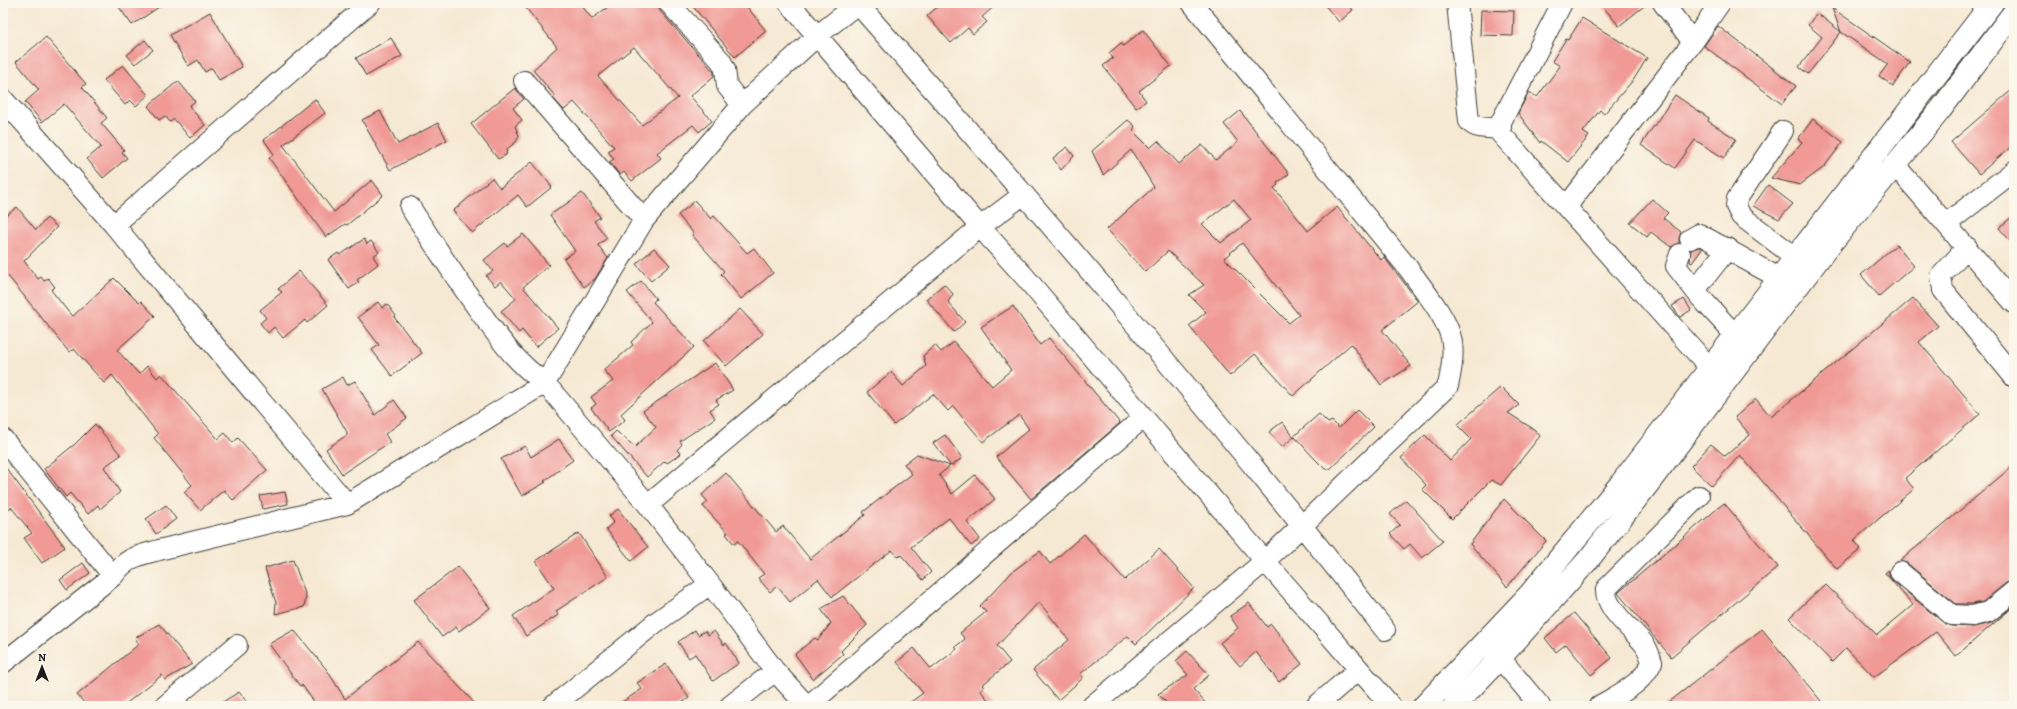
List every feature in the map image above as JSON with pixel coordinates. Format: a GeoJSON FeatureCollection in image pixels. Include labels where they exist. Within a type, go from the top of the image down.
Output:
{"type":"FeatureCollection","features":[{"type":"Feature","properties":{"kind":"main road"},"geometry":{"type":"LineString","coordinates":[[1454,706],[1530,594],[1614,492],[1992,3]]}},
{"type":"Feature","properties":{"kind":"main road"},"geometry":{"type":"LineString","coordinates":[[1424,706],[1492,651],[1593,554],[1648,484],[1818,259],[1894,164],[1941,109],[2014,12]]}},
{"type":"Feature","properties":{"kind":"street"},"geometry":{"type":"LineString","coordinates":[[114,225],[370,3]]}},
{"type":"Feature","properties":{"kind":"street"},"geometry":{"type":"LineString","coordinates":[[669,3],[720,61],[725,69],[726,86],[742,105]]}},
{"type":"Feature","properties":{"kind":"street"},"geometry":{"type":"LineString","coordinates":[[789,3],[980,227],[1025,277],[1264,561],[1391,706]]}},
{"type":"Feature","properties":{"kind":"street"},"geometry":{"type":"LineString","coordinates":[[3,663],[113,576],[123,563],[139,555],[347,504],[545,383],[644,220],[742,105],[817,36],[857,3],[1024,194],[1303,526],[1385,630]]}},
{"type":"Feature","properties":{"kind":"street"},"geometry":{"type":"LineString","coordinates":[[1092,706],[1264,561],[1303,526],[1448,386],[1452,365],[1452,341],[1439,310],[1408,268],[1192,3]]}},
{"type":"Feature","properties":{"kind":"street"},"geometry":{"type":"LineString","coordinates":[[1457,3],[1469,121],[1474,126],[1478,127],[1500,128]]}},
{"type":"Feature","properties":{"kind":"street"},"geometry":{"type":"LineString","coordinates":[[1562,3],[1501,122],[1501,134],[1567,206],[1710,368]]}},
{"type":"Feature","properties":{"kind":"street"},"geometry":{"type":"LineString","coordinates":[[1664,3],[1693,42]]}},
{"type":"Feature","properties":{"kind":"street"},"geometry":{"type":"LineString","coordinates":[[1567,206],[1693,42],[1720,3]]}},
{"type":"Feature","properties":{"kind":"street"},"geometry":{"type":"LineString","coordinates":[[524,81],[644,220]]}},
{"type":"Feature","properties":{"kind":"street"},"geometry":{"type":"LineString","coordinates":[[3,99],[114,225],[347,504]]}},
{"type":"Feature","properties":{"kind":"street"},"geometry":{"type":"LineString","coordinates":[[1783,131],[1737,199],[1736,206],[1741,216],[1795,257]]}},
{"type":"Feature","properties":{"kind":"street"},"geometry":{"type":"LineString","coordinates":[[1894,164],[2014,303]]}},
{"type":"Feature","properties":{"kind":"street"},"geometry":{"type":"LineString","coordinates":[[1946,224],[2014,171]]}},
{"type":"Feature","properties":{"kind":"street"},"geometry":{"type":"LineString","coordinates":[[648,505],[980,227],[1024,194]]}},
{"type":"Feature","properties":{"kind":"street"},"geometry":{"type":"LineString","coordinates":[[410,207],[459,282],[510,353],[526,370],[545,383],[648,505],[710,584],[775,671],[808,706],[1143,418]]}},
{"type":"Feature","properties":{"kind":"street"},"geometry":{"type":"LineString","coordinates":[[1735,335],[1676,266],[1685,247],[1699,234],[1728,248],[1779,278]]}},
{"type":"Feature","properties":{"kind":"street"},"geometry":{"type":"LineString","coordinates":[[1695,290],[1728,248]]}},
{"type":"Feature","properties":{"kind":"street"},"geometry":{"type":"LineString","coordinates":[[1966,248],[1941,276],[1943,290],[2014,377]]}},
{"type":"Feature","properties":{"kind":"street"},"geometry":{"type":"LineString","coordinates":[[3,439],[113,576]]}},
{"type":"Feature","properties":{"kind":"street"},"geometry":{"type":"LineString","coordinates":[[1599,706],[1631,688],[1648,671],[1652,662],[1646,646],[1615,612],[1605,596],[1606,589],[1699,496]]}},
{"type":"Feature","properties":{"kind":"street"},"geometry":{"type":"LineString","coordinates":[[1900,572],[1952,615],[1972,616],[1988,612],[2014,591]]}},
{"type":"Feature","properties":{"kind":"street"},"geometry":{"type":"LineString","coordinates":[[553,706],[655,623],[710,584]]}},
{"type":"Feature","properties":{"kind":"street"},"geometry":{"type":"LineString","coordinates":[[165,706],[237,645]]}},
{"type":"Feature","properties":{"kind":"street"},"geometry":{"type":"LineString","coordinates":[[1492,651],[1540,706]]}},
{"type":"Feature","properties":{"kind":"street"},"geometry":{"type":"LineString","coordinates":[[1316,706],[1359,669]]}},
{"type":"Feature","properties":{"kind":"street"},"geometry":{"type":"LineString","coordinates":[[730,706],[775,671]]}},
{"type":"Feature","properties":{"kind":"building"},"geometry":{"type":"Polygon","coordinates":[[[116,3],[165,3],[132,25],[116,3]]]}},
{"type":"Feature","properties":{"kind":"building"},"geometry":{"type":"Polygon","coordinates":[[[522,3],[580,3],[592,19],[613,3],[657,3],[660,11],[714,72],[714,76],[690,96],[712,121],[699,132],[693,125],[657,153],[661,158],[632,181],[624,172],[620,175],[609,162],[614,159],[608,151],[614,147],[574,102],[564,110],[553,98],[555,96],[533,70],[557,47],[522,3]],[[634,47],[598,76],[642,125],[678,98],[634,47]]]}},
{"type":"Feature","properties":{"kind":"building"},"geometry":{"type":"Polygon","coordinates":[[[690,3],[744,3],[766,31],[735,57],[690,3]]]}},
{"type":"Feature","properties":{"kind":"building"},"geometry":{"type":"Polygon","coordinates":[[[942,3],[998,3],[982,17],[987,22],[973,34],[968,28],[951,43],[927,16],[942,3]]]}},
{"type":"Feature","properties":{"kind":"building"},"geometry":{"type":"Polygon","coordinates":[[[1323,3],[1347,3],[1353,10],[1339,22],[1323,3]]]}},
{"type":"Feature","properties":{"kind":"building"},"geometry":{"type":"Polygon","coordinates":[[[1600,3],[1648,3],[1619,26],[1600,3]]]}},
{"type":"Feature","properties":{"kind":"building"},"geometry":{"type":"Polygon","coordinates":[[[1832,8],[1910,62],[1893,86],[1879,76],[1888,64],[1841,32],[1832,8]]]}},
{"type":"Feature","properties":{"kind":"building"},"geometry":{"type":"Polygon","coordinates":[[[1481,10],[1514,11],[1513,36],[1480,35],[1481,10]]]}},
{"type":"Feature","properties":{"kind":"building"},"geometry":{"type":"Polygon","coordinates":[[[210,12],[242,67],[219,80],[212,68],[205,72],[198,60],[188,66],[170,35],[210,12]]]}},
{"type":"Feature","properties":{"kind":"building"},"geometry":{"type":"Polygon","coordinates":[[[1817,13],[1841,32],[1808,74],[1799,67],[1822,37],[1808,25],[1817,13]]]}},
{"type":"Feature","properties":{"kind":"building"},"geometry":{"type":"Polygon","coordinates":[[[1582,18],[1647,58],[1634,79],[1604,114],[1600,110],[1583,132],[1589,136],[1568,162],[1541,141],[1540,143],[1518,113],[1529,92],[1537,97],[1560,66],[1552,61],[1582,18]]]}},
{"type":"Feature","properties":{"kind":"building"},"geometry":{"type":"Polygon","coordinates":[[[1718,26],[1796,86],[1782,104],[1704,46],[1718,26]]]}},
{"type":"Feature","properties":{"kind":"building"},"geometry":{"type":"Polygon","coordinates":[[[1143,30],[1171,66],[1139,91],[1146,101],[1136,108],[1103,66],[1113,58],[1109,53],[1121,43],[1123,46],[1143,30]]]}},
{"type":"Feature","properties":{"kind":"building"},"geometry":{"type":"Polygon","coordinates":[[[46,37],[86,84],[82,87],[107,118],[101,123],[124,150],[122,152],[127,158],[103,178],[87,159],[101,147],[64,104],[42,122],[25,102],[39,90],[16,62],[46,37]]]}},
{"type":"Feature","properties":{"kind":"building"},"geometry":{"type":"Polygon","coordinates":[[[391,38],[402,56],[366,76],[356,58],[391,38]]]}},
{"type":"Feature","properties":{"kind":"building"},"geometry":{"type":"Polygon","coordinates":[[[145,40],[153,50],[135,64],[127,55],[145,40]]]}},
{"type":"Feature","properties":{"kind":"building"},"geometry":{"type":"Polygon","coordinates":[[[123,65],[148,95],[136,106],[130,100],[125,105],[104,80],[123,65]]]}},
{"type":"Feature","properties":{"kind":"building"},"geometry":{"type":"Polygon","coordinates":[[[178,81],[195,101],[189,106],[205,125],[190,138],[174,119],[170,122],[165,116],[159,120],[148,106],[178,81]]]}},
{"type":"Feature","properties":{"kind":"building"},"geometry":{"type":"Polygon","coordinates":[[[515,88],[524,99],[513,108],[522,120],[515,126],[519,136],[516,142],[507,149],[506,155],[498,159],[471,124],[515,88]]]}},
{"type":"Feature","properties":{"kind":"building"},"geometry":{"type":"Polygon","coordinates":[[[2014,88],[2014,144],[1979,174],[1951,142],[2014,88]]]}},
{"type":"Feature","properties":{"kind":"building"},"geometry":{"type":"Polygon","coordinates":[[[1675,95],[1709,118],[1708,121],[1736,139],[1724,158],[1695,140],[1675,168],[1641,145],[1675,95]]]}},
{"type":"Feature","properties":{"kind":"building"},"geometry":{"type":"Polygon","coordinates":[[[315,99],[325,113],[283,145],[334,212],[372,180],[383,195],[347,225],[345,224],[326,237],[269,158],[274,154],[264,140],[315,99]]]}},
{"type":"Feature","properties":{"kind":"building"},"geometry":{"type":"Polygon","coordinates":[[[380,111],[398,144],[438,123],[447,140],[390,170],[362,120],[380,111]]]}},
{"type":"Feature","properties":{"kind":"building"},"geometry":{"type":"Polygon","coordinates":[[[1240,111],[1289,174],[1277,183],[1278,185],[1274,188],[1308,231],[1337,207],[1381,260],[1384,257],[1418,301],[1382,330],[1411,366],[1381,385],[1351,344],[1293,396],[1255,354],[1230,376],[1189,326],[1206,312],[1189,295],[1204,285],[1168,251],[1145,272],[1107,229],[1154,187],[1131,150],[1103,175],[1092,151],[1128,120],[1135,126],[1133,131],[1150,148],[1158,141],[1179,164],[1202,145],[1216,160],[1238,142],[1224,124],[1240,111]],[[1234,199],[1202,224],[1221,243],[1251,220],[1234,199]],[[1242,243],[1224,258],[1289,323],[1299,315],[1242,243]]]}},
{"type":"Feature","properties":{"kind":"building"},"geometry":{"type":"Polygon","coordinates":[[[1813,119],[1843,142],[1824,167],[1800,185],[1771,178],[1802,142],[1798,139],[1813,119]]]}},
{"type":"Feature","properties":{"kind":"building"},"geometry":{"type":"Polygon","coordinates":[[[1067,147],[1074,156],[1061,170],[1053,158],[1067,147]]]}},
{"type":"Feature","properties":{"kind":"building"},"geometry":{"type":"Polygon","coordinates":[[[532,162],[552,187],[527,207],[518,195],[472,233],[453,211],[492,178],[500,188],[532,162]]]}},
{"type":"Feature","properties":{"kind":"building"},"geometry":{"type":"Polygon","coordinates":[[[1768,185],[1793,204],[1779,219],[1753,206],[1768,185]]]}},
{"type":"Feature","properties":{"kind":"building"},"geometry":{"type":"Polygon","coordinates":[[[582,193],[600,217],[594,221],[607,238],[598,245],[608,258],[595,279],[584,287],[564,259],[575,251],[550,215],[582,193]]]}},
{"type":"Feature","properties":{"kind":"building"},"geometry":{"type":"Polygon","coordinates":[[[1652,199],[1668,213],[1663,218],[1681,232],[1679,243],[1671,247],[1651,232],[1647,237],[1630,223],[1652,199]]]}},
{"type":"Feature","properties":{"kind":"building"},"geometry":{"type":"Polygon","coordinates":[[[695,201],[711,219],[714,216],[747,253],[754,248],[773,273],[741,299],[721,274],[724,271],[692,235],[694,234],[678,215],[695,201]]]}},
{"type":"Feature","properties":{"kind":"building"},"geometry":{"type":"Polygon","coordinates":[[[17,207],[36,230],[47,218],[57,227],[24,261],[38,279],[41,277],[44,281],[48,278],[55,287],[51,290],[70,314],[73,316],[114,278],[139,303],[141,301],[155,316],[117,350],[139,374],[147,366],[157,378],[161,374],[218,439],[225,433],[233,443],[238,438],[267,470],[233,500],[224,490],[200,510],[184,492],[192,485],[154,438],[158,434],[112,375],[104,383],[74,349],[69,352],[8,276],[3,281],[3,218],[17,207]]]}},
{"type":"Feature","properties":{"kind":"building"},"geometry":{"type":"Polygon","coordinates":[[[2014,215],[2014,245],[1999,228],[2014,215]]]}},
{"type":"Feature","properties":{"kind":"building"},"geometry":{"type":"Polygon","coordinates":[[[523,234],[549,265],[523,287],[558,328],[536,347],[522,330],[519,333],[501,311],[516,299],[501,281],[495,286],[486,276],[493,271],[484,260],[505,243],[507,246],[523,234]]]}},
{"type":"Feature","properties":{"kind":"building"},"geometry":{"type":"Polygon","coordinates":[[[364,239],[367,244],[371,241],[379,252],[373,256],[378,264],[357,280],[359,282],[349,289],[328,260],[338,253],[340,255],[364,239]]]}},
{"type":"Feature","properties":{"kind":"building"},"geometry":{"type":"Polygon","coordinates":[[[1896,245],[1914,266],[1879,296],[1861,275],[1896,245]]]}},
{"type":"Feature","properties":{"kind":"building"},"geometry":{"type":"Polygon","coordinates":[[[1699,247],[1702,249],[1692,263],[1690,262],[1691,250],[1699,247]]]}},
{"type":"Feature","properties":{"kind":"building"},"geometry":{"type":"Polygon","coordinates":[[[654,248],[670,265],[651,281],[636,264],[654,248]]]}},
{"type":"Feature","properties":{"kind":"building"},"geometry":{"type":"Polygon","coordinates":[[[299,271],[328,305],[307,323],[305,320],[283,338],[274,327],[268,333],[260,323],[266,318],[260,310],[282,292],[278,289],[299,271]]]}},
{"type":"Feature","properties":{"kind":"building"},"geometry":{"type":"Polygon","coordinates":[[[641,281],[656,299],[653,302],[694,347],[621,414],[625,420],[609,432],[591,408],[596,404],[591,397],[613,381],[604,370],[633,345],[631,342],[652,322],[627,292],[641,281]]]}},
{"type":"Feature","properties":{"kind":"building"},"geometry":{"type":"Polygon","coordinates":[[[944,284],[953,294],[948,302],[965,322],[954,332],[926,299],[944,284]]]}},
{"type":"Feature","properties":{"kind":"building"},"geometry":{"type":"Polygon","coordinates":[[[1913,298],[1938,326],[1919,342],[1980,414],[1905,478],[1914,489],[1854,540],[1861,549],[1837,569],[1740,455],[1712,486],[1691,466],[1711,444],[1725,456],[1750,435],[1735,417],[1756,399],[1771,417],[1913,298]]]}},
{"type":"Feature","properties":{"kind":"building"},"geometry":{"type":"Polygon","coordinates":[[[1684,299],[1691,310],[1680,317],[1672,306],[1684,299]]]}},
{"type":"Feature","properties":{"kind":"building"},"geometry":{"type":"Polygon","coordinates":[[[378,302],[382,308],[387,304],[396,316],[394,317],[422,353],[392,376],[372,350],[379,345],[358,317],[378,302]]]}},
{"type":"Feature","properties":{"kind":"building"},"geometry":{"type":"Polygon","coordinates":[[[1013,306],[1040,345],[1049,338],[1120,423],[1031,499],[996,457],[1029,429],[1019,415],[983,442],[953,406],[948,411],[933,394],[894,425],[867,392],[891,372],[903,386],[926,366],[923,356],[935,345],[941,352],[954,342],[992,386],[1011,370],[981,327],[1013,306]]]}},
{"type":"Feature","properties":{"kind":"building"},"geometry":{"type":"Polygon","coordinates":[[[740,309],[763,334],[726,366],[704,341],[740,309]]]}},
{"type":"Feature","properties":{"kind":"building"},"geometry":{"type":"Polygon","coordinates":[[[715,363],[733,390],[716,400],[719,404],[710,410],[715,418],[680,441],[682,444],[677,450],[681,454],[667,463],[665,461],[647,477],[611,436],[616,431],[635,447],[656,427],[643,411],[715,363]]]}},
{"type":"Feature","properties":{"kind":"building"},"geometry":{"type":"Polygon","coordinates":[[[343,377],[347,385],[355,381],[375,415],[394,400],[407,418],[385,434],[390,442],[342,474],[326,449],[347,435],[347,432],[322,389],[343,377]]]}},
{"type":"Feature","properties":{"kind":"building"},"geometry":{"type":"Polygon","coordinates":[[[1501,387],[1519,405],[1508,413],[1535,430],[1540,436],[1501,485],[1491,480],[1452,519],[1422,489],[1426,485],[1401,458],[1425,435],[1450,461],[1471,439],[1457,425],[1501,387]]]}},
{"type":"Feature","properties":{"kind":"building"},"geometry":{"type":"Polygon","coordinates":[[[1357,410],[1374,427],[1330,469],[1325,469],[1294,436],[1319,414],[1328,423],[1332,421],[1339,428],[1357,410]]]}},
{"type":"Feature","properties":{"kind":"building"},"geometry":{"type":"Polygon","coordinates":[[[1282,422],[1294,437],[1282,447],[1269,432],[1282,422]]]}},
{"type":"Feature","properties":{"kind":"building"},"geometry":{"type":"Polygon","coordinates":[[[95,424],[121,455],[104,467],[120,492],[100,509],[98,505],[88,514],[70,493],[66,497],[44,469],[75,444],[95,424]]]}},
{"type":"Feature","properties":{"kind":"building"},"geometry":{"type":"Polygon","coordinates":[[[945,435],[962,458],[951,466],[933,443],[945,435]]]}},
{"type":"Feature","properties":{"kind":"building"},"geometry":{"type":"Polygon","coordinates":[[[559,439],[573,460],[544,481],[546,482],[522,496],[501,459],[525,446],[531,457],[559,439]]]}},
{"type":"Feature","properties":{"kind":"building"},"geometry":{"type":"Polygon","coordinates":[[[917,454],[950,466],[939,475],[952,494],[975,475],[995,499],[967,522],[980,539],[971,546],[949,518],[911,547],[931,572],[923,580],[901,555],[898,557],[892,550],[832,597],[818,579],[790,602],[777,586],[770,592],[758,578],[764,574],[738,541],[734,544],[726,534],[728,533],[703,506],[708,502],[702,495],[726,473],[776,532],[783,526],[810,559],[865,515],[863,512],[912,474],[904,464],[917,454]]]}},
{"type":"Feature","properties":{"kind":"building"},"geometry":{"type":"Polygon","coordinates":[[[3,464],[65,547],[42,563],[24,538],[32,533],[11,507],[3,513],[3,464]]]}},
{"type":"Feature","properties":{"kind":"building"},"geometry":{"type":"Polygon","coordinates":[[[2014,465],[2014,580],[2007,582],[1983,602],[1956,604],[1907,563],[1900,561],[2014,465]]]}},
{"type":"Feature","properties":{"kind":"building"},"geometry":{"type":"Polygon","coordinates":[[[285,492],[288,504],[263,509],[260,496],[285,492]]]}},
{"type":"Feature","properties":{"kind":"building"},"geometry":{"type":"Polygon","coordinates":[[[1504,499],[1546,541],[1507,587],[1470,544],[1504,499]]]}},
{"type":"Feature","properties":{"kind":"building"},"geometry":{"type":"Polygon","coordinates":[[[1406,500],[1443,541],[1422,558],[1410,544],[1404,549],[1390,534],[1400,525],[1390,514],[1406,500]]]}},
{"type":"Feature","properties":{"kind":"building"},"geometry":{"type":"Polygon","coordinates":[[[1724,503],[1778,567],[1671,657],[1618,593],[1724,503]]]}},
{"type":"Feature","properties":{"kind":"building"},"geometry":{"type":"Polygon","coordinates":[[[166,505],[176,519],[156,534],[146,519],[166,505]]]}},
{"type":"Feature","properties":{"kind":"building"},"geometry":{"type":"Polygon","coordinates":[[[618,509],[648,547],[631,561],[606,529],[614,522],[609,516],[618,509]]]}},
{"type":"Feature","properties":{"kind":"building"},"geometry":{"type":"Polygon","coordinates":[[[579,533],[608,577],[556,611],[558,615],[526,636],[513,616],[554,588],[536,561],[579,533]]]}},
{"type":"Feature","properties":{"kind":"building"},"geometry":{"type":"Polygon","coordinates":[[[1084,534],[1125,580],[1159,549],[1194,588],[1136,644],[1128,636],[1080,674],[1083,678],[1058,700],[1033,670],[1069,640],[1039,602],[997,646],[1010,662],[982,685],[984,687],[980,690],[993,706],[905,706],[923,693],[897,662],[914,648],[931,669],[957,649],[955,647],[965,639],[960,633],[986,612],[980,606],[1013,571],[1040,551],[1050,564],[1084,534]]]}},
{"type":"Feature","properties":{"kind":"building"},"geometry":{"type":"Polygon","coordinates":[[[293,560],[306,596],[304,607],[275,614],[276,603],[265,568],[293,560]]]}},
{"type":"Feature","properties":{"kind":"building"},"geometry":{"type":"Polygon","coordinates":[[[83,563],[90,573],[67,590],[60,580],[83,563]]]}},
{"type":"Feature","properties":{"kind":"building"},"geometry":{"type":"Polygon","coordinates":[[[458,567],[490,608],[459,631],[456,627],[442,637],[414,600],[458,567]]]}},
{"type":"Feature","properties":{"kind":"building"},"geometry":{"type":"Polygon","coordinates":[[[1889,570],[1889,576],[1893,581],[1945,624],[1951,626],[1973,627],[1991,623],[2014,606],[1956,656],[1936,632],[1874,677],[1846,648],[1832,662],[1789,618],[1825,584],[1877,635],[1913,605],[1885,573],[1889,570]]]}},
{"type":"Feature","properties":{"kind":"building"},"geometry":{"type":"Polygon","coordinates":[[[843,596],[867,625],[841,651],[843,654],[813,679],[795,654],[815,638],[818,640],[831,623],[821,609],[843,596]]]}},
{"type":"Feature","properties":{"kind":"building"},"geometry":{"type":"Polygon","coordinates":[[[1249,603],[1267,627],[1271,624],[1302,664],[1279,682],[1256,652],[1240,666],[1220,643],[1238,628],[1230,616],[1249,603]]]}},
{"type":"Feature","properties":{"kind":"building"},"geometry":{"type":"Polygon","coordinates":[[[1574,613],[1612,658],[1591,675],[1566,644],[1556,652],[1545,638],[1574,613]]]}},
{"type":"Feature","properties":{"kind":"building"},"geometry":{"type":"Polygon","coordinates":[[[159,624],[192,664],[165,680],[162,675],[123,706],[87,706],[77,695],[139,644],[135,638],[159,624]]]}},
{"type":"Feature","properties":{"kind":"building"},"geometry":{"type":"Polygon","coordinates":[[[1762,629],[1825,706],[1664,706],[1762,629]]]}},
{"type":"Feature","properties":{"kind":"building"},"geometry":{"type":"Polygon","coordinates":[[[294,630],[327,670],[345,699],[418,642],[477,706],[317,706],[269,644],[294,630]]]}},
{"type":"Feature","properties":{"kind":"building"},"geometry":{"type":"Polygon","coordinates":[[[695,630],[698,635],[705,631],[708,635],[714,631],[724,645],[726,643],[739,663],[713,681],[695,654],[689,658],[678,642],[695,630]]]}},
{"type":"Feature","properties":{"kind":"building"},"geometry":{"type":"Polygon","coordinates":[[[1187,651],[1209,675],[1193,689],[1208,706],[1170,706],[1158,694],[1188,675],[1176,661],[1187,651]]]}},
{"type":"Feature","properties":{"kind":"building"},"geometry":{"type":"Polygon","coordinates":[[[666,664],[689,698],[677,706],[616,706],[642,689],[637,683],[666,664]]]}},
{"type":"Feature","properties":{"kind":"building"},"geometry":{"type":"Polygon","coordinates":[[[239,692],[250,706],[216,706],[239,692]]]}}]}
